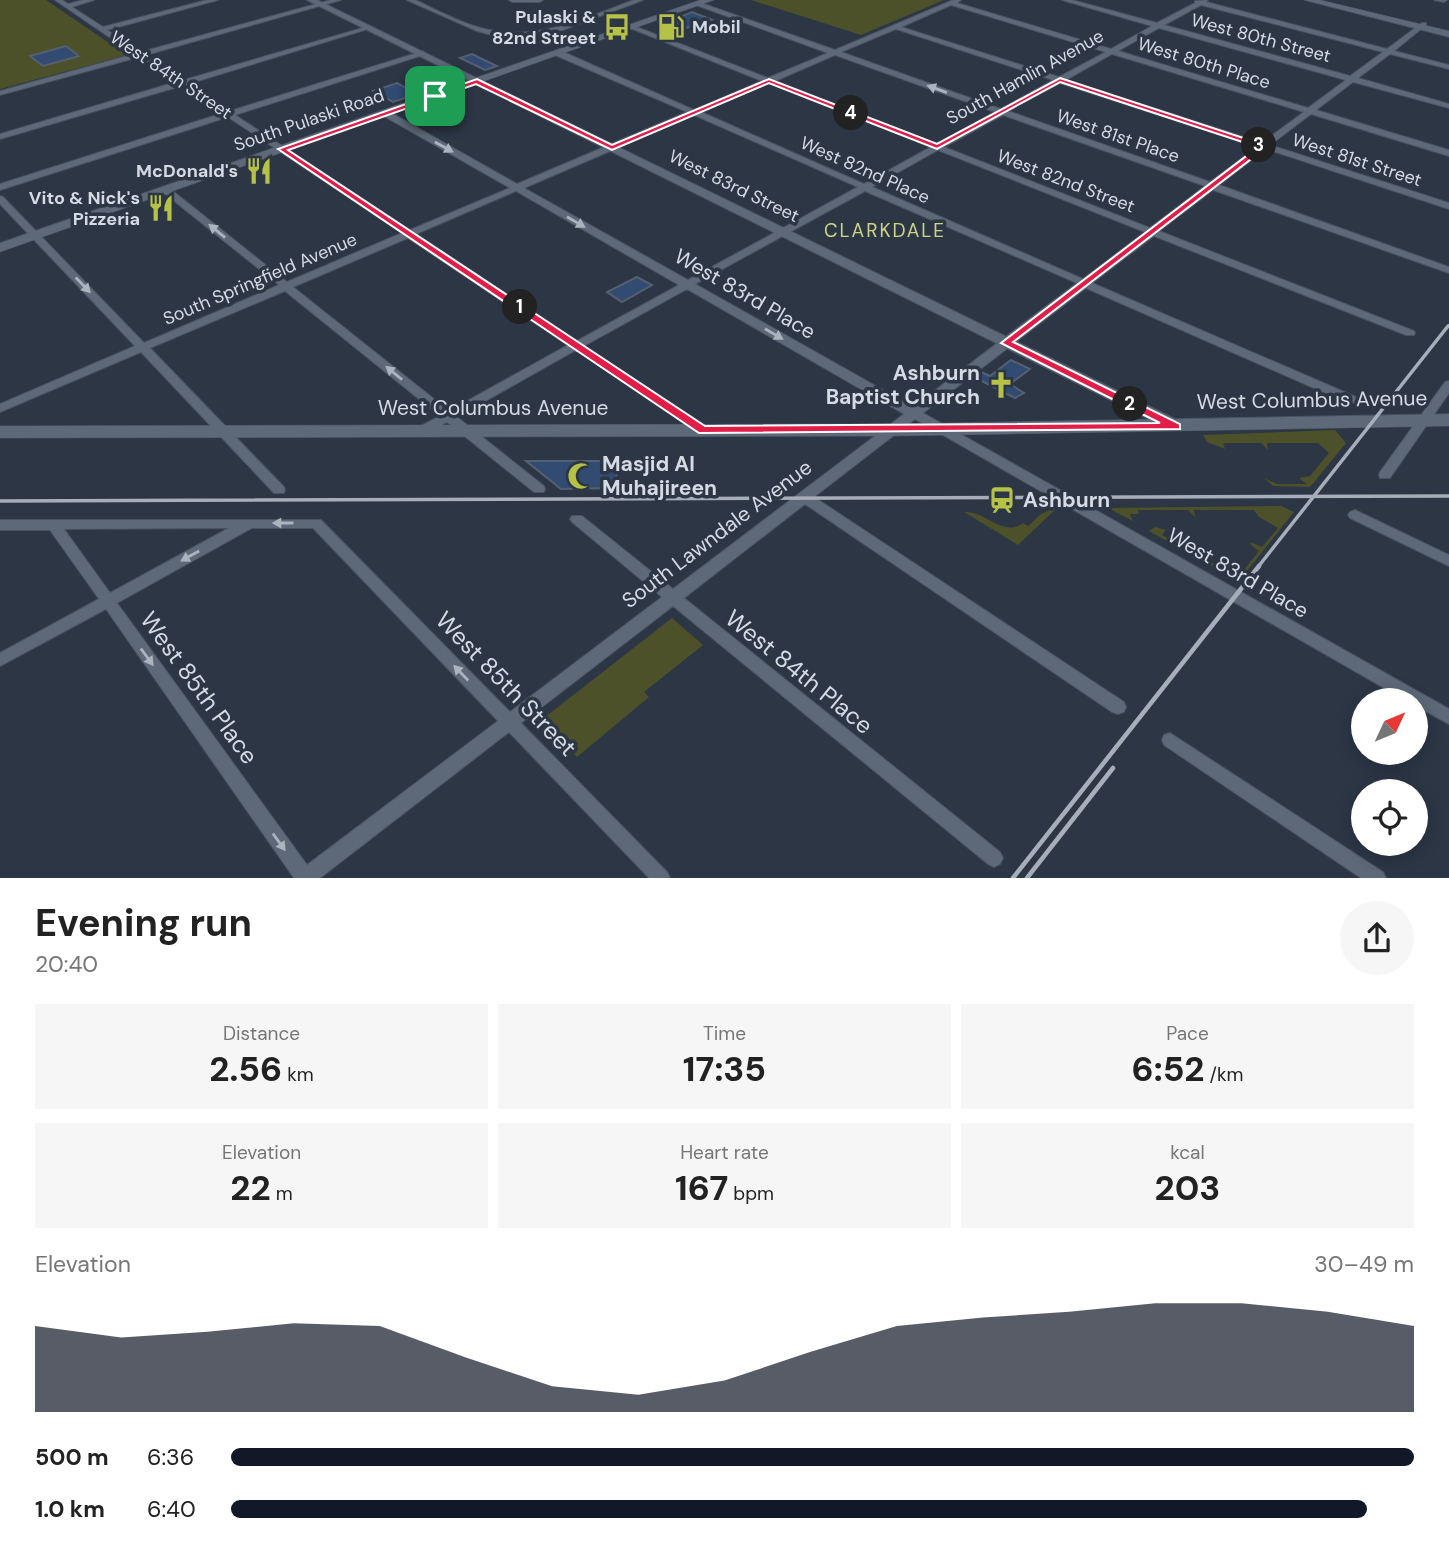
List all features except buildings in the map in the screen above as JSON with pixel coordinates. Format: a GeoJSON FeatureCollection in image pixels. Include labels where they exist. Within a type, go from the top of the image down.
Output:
{"type":"FeatureCollection","features":[{"type":"Feature","properties":{"kind":"main road","name":"South Pulaski Road"},"geometry":{"type":"LineString","coordinates":[[0,248],[709,0]]}},
{"type":"Feature","properties":{"kind":"main road"},"geometry":{"type":"LineString","coordinates":[[1309,0],[1422,25]]}},
{"type":"Feature","properties":{"kind":"main road"},"geometry":{"type":"LineString","coordinates":[[1326,0],[1449,32]]}},
{"type":"Feature","properties":{"kind":"main road","name":"West Columbus Avenue"},"geometry":{"type":"LineString","coordinates":[[0,432],[892,430],[1449,420]]}},
{"type":"Feature","properties":{"kind":"street","name":"West 84th Street"},"geometry":{"type":"LineString","coordinates":[[58,0],[703,430]]}},
{"type":"Feature","properties":{"kind":"street"},"geometry":{"type":"LineString","coordinates":[[67,6],[91,0]]}},
{"type":"Feature","properties":{"kind":"street"},"geometry":{"type":"LineString","coordinates":[[102,29],[215,0]]}},
{"type":"Feature","properties":{"kind":"street","name":"West 83rd Street"},"geometry":{"type":"LineString","coordinates":[[311,0],[1176,426]]}},
{"type":"Feature","properties":{"kind":"street"},"geometry":{"type":"LineString","coordinates":[[0,93],[338,0]]}},
{"type":"Feature","properties":{"kind":"street"},"geometry":{"type":"LineString","coordinates":[[410,0],[479,30],[512,38],[554,29],[640,0]]}},
{"type":"Feature","properties":{"kind":"street"},"geometry":{"type":"LineString","coordinates":[[512,0],[526,3],[540,0]]}},
{"type":"Feature","properties":{"kind":"street","name":"West 80th Street"},"geometry":{"type":"LineString","coordinates":[[1065,0],[1449,106]]}},
{"type":"Feature","properties":{"kind":"street"},"geometry":{"type":"LineString","coordinates":[[1199,1],[1449,67]]}},
{"type":"Feature","properties":{"kind":"street","name":"South Hamlin Avenue"},"geometry":{"type":"LineString","coordinates":[[421,431],[1199,1]]}},
{"type":"Feature","properties":{"kind":"street","name":"South Springfield Avenue"},"geometry":{"type":"LineString","coordinates":[[0,408],[954,2]]}},
{"type":"Feature","properties":{"kind":"street","name":"West 80th Place"},"geometry":{"type":"LineString","coordinates":[[954,2],[1449,153]]}},
{"type":"Feature","properties":{"kind":"street","name":"West 81st Place"},"geometry":{"type":"LineString","coordinates":[[698,4],[1449,270]]}},
{"type":"Feature","properties":{"kind":"street","name":"South Lawndale Avenue"},"geometry":{"type":"LineString","coordinates":[[305,878],[1422,25]]}},
{"type":"Feature","properties":{"kind":"street","name":"West 82nd Street"},"geometry":{"type":"LineString","coordinates":[[632,27],[1410,333]]}},
{"type":"Feature","properties":{"kind":"street","name":"West 81st Street"},"geometry":{"type":"LineString","coordinates":[[896,27],[1449,206]]}},
{"type":"Feature","properties":{"kind":"street"},"geometry":{"type":"LineString","coordinates":[[0,136],[368,28]]}},
{"type":"Feature","properties":{"kind":"street"},"geometry":{"type":"LineString","coordinates":[[0,187],[420,53]]}},
{"type":"Feature","properties":{"kind":"street","name":"West 82nd Place"},"geometry":{"type":"LineString","coordinates":[[558,53],[1352,400]]}},
{"type":"Feature","properties":{"kind":"street","name":"West 83rd Place"},"geometry":{"type":"LineString","coordinates":[[385,113],[1449,717]]}},
{"type":"Feature","properties":{"kind":"street"},"geometry":{"type":"LineString","coordinates":[[166,190],[539,489]]}},
{"type":"Feature","properties":{"kind":"street"},"geometry":{"type":"LineString","coordinates":[[0,199],[279,490]]}},
{"type":"Feature","properties":{"kind":"street"},"geometry":{"type":"LineString","coordinates":[[1385,475],[1449,385]]}},
{"type":"Feature","properties":{"kind":"street"},"geometry":{"type":"LineString","coordinates":[[804,497],[1118,707]]}},
{"type":"Feature","properties":{"kind":"street"},"geometry":{"type":"LineString","coordinates":[[1355,515],[1449,561]]}},
{"type":"Feature","properties":{"kind":"street","name":"West 84th Place"},"geometry":{"type":"LineString","coordinates":[[576,519],[994,858]]}},
{"type":"Feature","properties":{"kind":"street"},"geometry":{"type":"LineString","coordinates":[[0,525],[250,523]]}},
{"type":"Feature","properties":{"kind":"street"},"geometry":{"type":"LineString","coordinates":[[0,660],[250,523]]}},
{"type":"Feature","properties":{"kind":"street","name":"West 85th Street"},"geometry":{"type":"LineString","coordinates":[[250,523],[316,523],[661,878]]}},
{"type":"Feature","properties":{"kind":"street","name":"West 85th Place"},"geometry":{"type":"LineString","coordinates":[[54,525],[305,878]]}},
{"type":"Feature","properties":{"kind":"street"},"geometry":{"type":"LineString","coordinates":[[1170,740],[1377,878]]}},
{"type":"Feature","properties":{"kind":"green space"},"geometry":{"type":"Polygon","coordinates":[[[0,0],[46,0],[127,55],[0,89],[0,0]]]}},
{"type":"Feature","properties":{"kind":"green space"},"geometry":{"type":"Polygon","coordinates":[[[751,0],[944,0],[861,35],[751,0]]]}},
{"type":"Feature","properties":{"kind":"green space"},"geometry":{"type":"Polygon","coordinates":[[[1335,430],[1346,443],[1310,487],[1273,486],[1264,478],[1277,484],[1307,484],[1299,478],[1310,476],[1329,453],[1318,443],[1267,443],[1268,450],[1261,443],[1223,443],[1225,449],[1207,442],[1203,435],[1335,430]]]}},
{"type":"Feature","properties":{"kind":"green space"},"geometry":{"type":"Polygon","coordinates":[[[1281,506],[1294,512],[1239,581],[1149,531],[1155,527],[1166,530],[1162,535],[1225,570],[1230,565],[1243,571],[1259,551],[1250,542],[1262,547],[1278,528],[1259,517],[1254,510],[1194,510],[1195,517],[1188,510],[1138,510],[1139,514],[1130,514],[1133,521],[1108,508],[1281,506]]]}},
{"type":"Feature","properties":{"kind":"green space"},"geometry":{"type":"Polygon","coordinates":[[[1057,508],[1018,545],[964,512],[979,515],[1001,526],[1016,527],[1023,523],[1028,526],[1041,514],[1057,508]]]}},
{"type":"Feature","properties":{"kind":"green space"},"geometry":{"type":"Polygon","coordinates":[[[672,618],[703,645],[644,692],[649,697],[577,757],[540,721],[672,618]]]}},
{"type":"Feature","properties":{"kind":"railway"},"geometry":{"type":"LineString","coordinates":[[1314,496],[1448,326]]}},
{"type":"Feature","properties":{"kind":"railway"},"geometry":{"type":"LineString","coordinates":[[0,501],[1314,496]]}},
{"type":"Feature","properties":{"kind":"railway"},"geometry":{"type":"LineString","coordinates":[[1258,567],[1314,496]]}},
{"type":"Feature","properties":{"kind":"railway"},"geometry":{"type":"LineString","coordinates":[[1314,496],[1449,496]]}},
{"type":"Feature","properties":{"kind":"railway"},"geometry":{"type":"LineString","coordinates":[[1013,878],[1259,566]]}},
{"type":"Feature","properties":{"kind":"railway"},"geometry":{"type":"LineString","coordinates":[[1027,878],[1113,768]]}},
{"type":"Feature","properties":{"kind":"place","name":"Pulaski & 82nd Street"},"geometry":{"type":"Point","coordinates":[617,27]}},
{"type":"Feature","properties":{"kind":"place","name":"Mobil"},"geometry":{"type":"Point","coordinates":[671,27]}},
{"type":"Feature","properties":{"kind":"place","name":"McDonald's"},"geometry":{"type":"Point","coordinates":[259,171]}},
{"type":"Feature","properties":{"kind":"place","name":"Vito & Nick's Pizzeria"},"geometry":{"type":"Point","coordinates":[161,208]}},
{"type":"Feature","properties":{"kind":"place","name":"Ashburn Baptist Church"},"geometry":{"type":"Point","coordinates":[1001,385]}},
{"type":"Feature","properties":{"kind":"place","name":"Masjid Al Muhajireen"},"geometry":{"type":"Point","coordinates":[581,476]}},
{"type":"Feature","properties":{"kind":"place","name":"Ashburn"},"geometry":{"type":"Point","coordinates":[1002,500]}},
{"type":"Feature","properties":{"kind":"district","name":"CLARKDALE"},"geometry":{"type":"Point","coordinates":[885,230]}},
{"type":"Feature","properties":{"kind":"route"},"geometry":{"type":"LineString","coordinates":[[1060,80],[1264,146],[1006,343],[1176,426],[703,430],[282,149],[435,96],[477,81],[612,148],[769,81],[937,147],[1060,80]]}}]}
